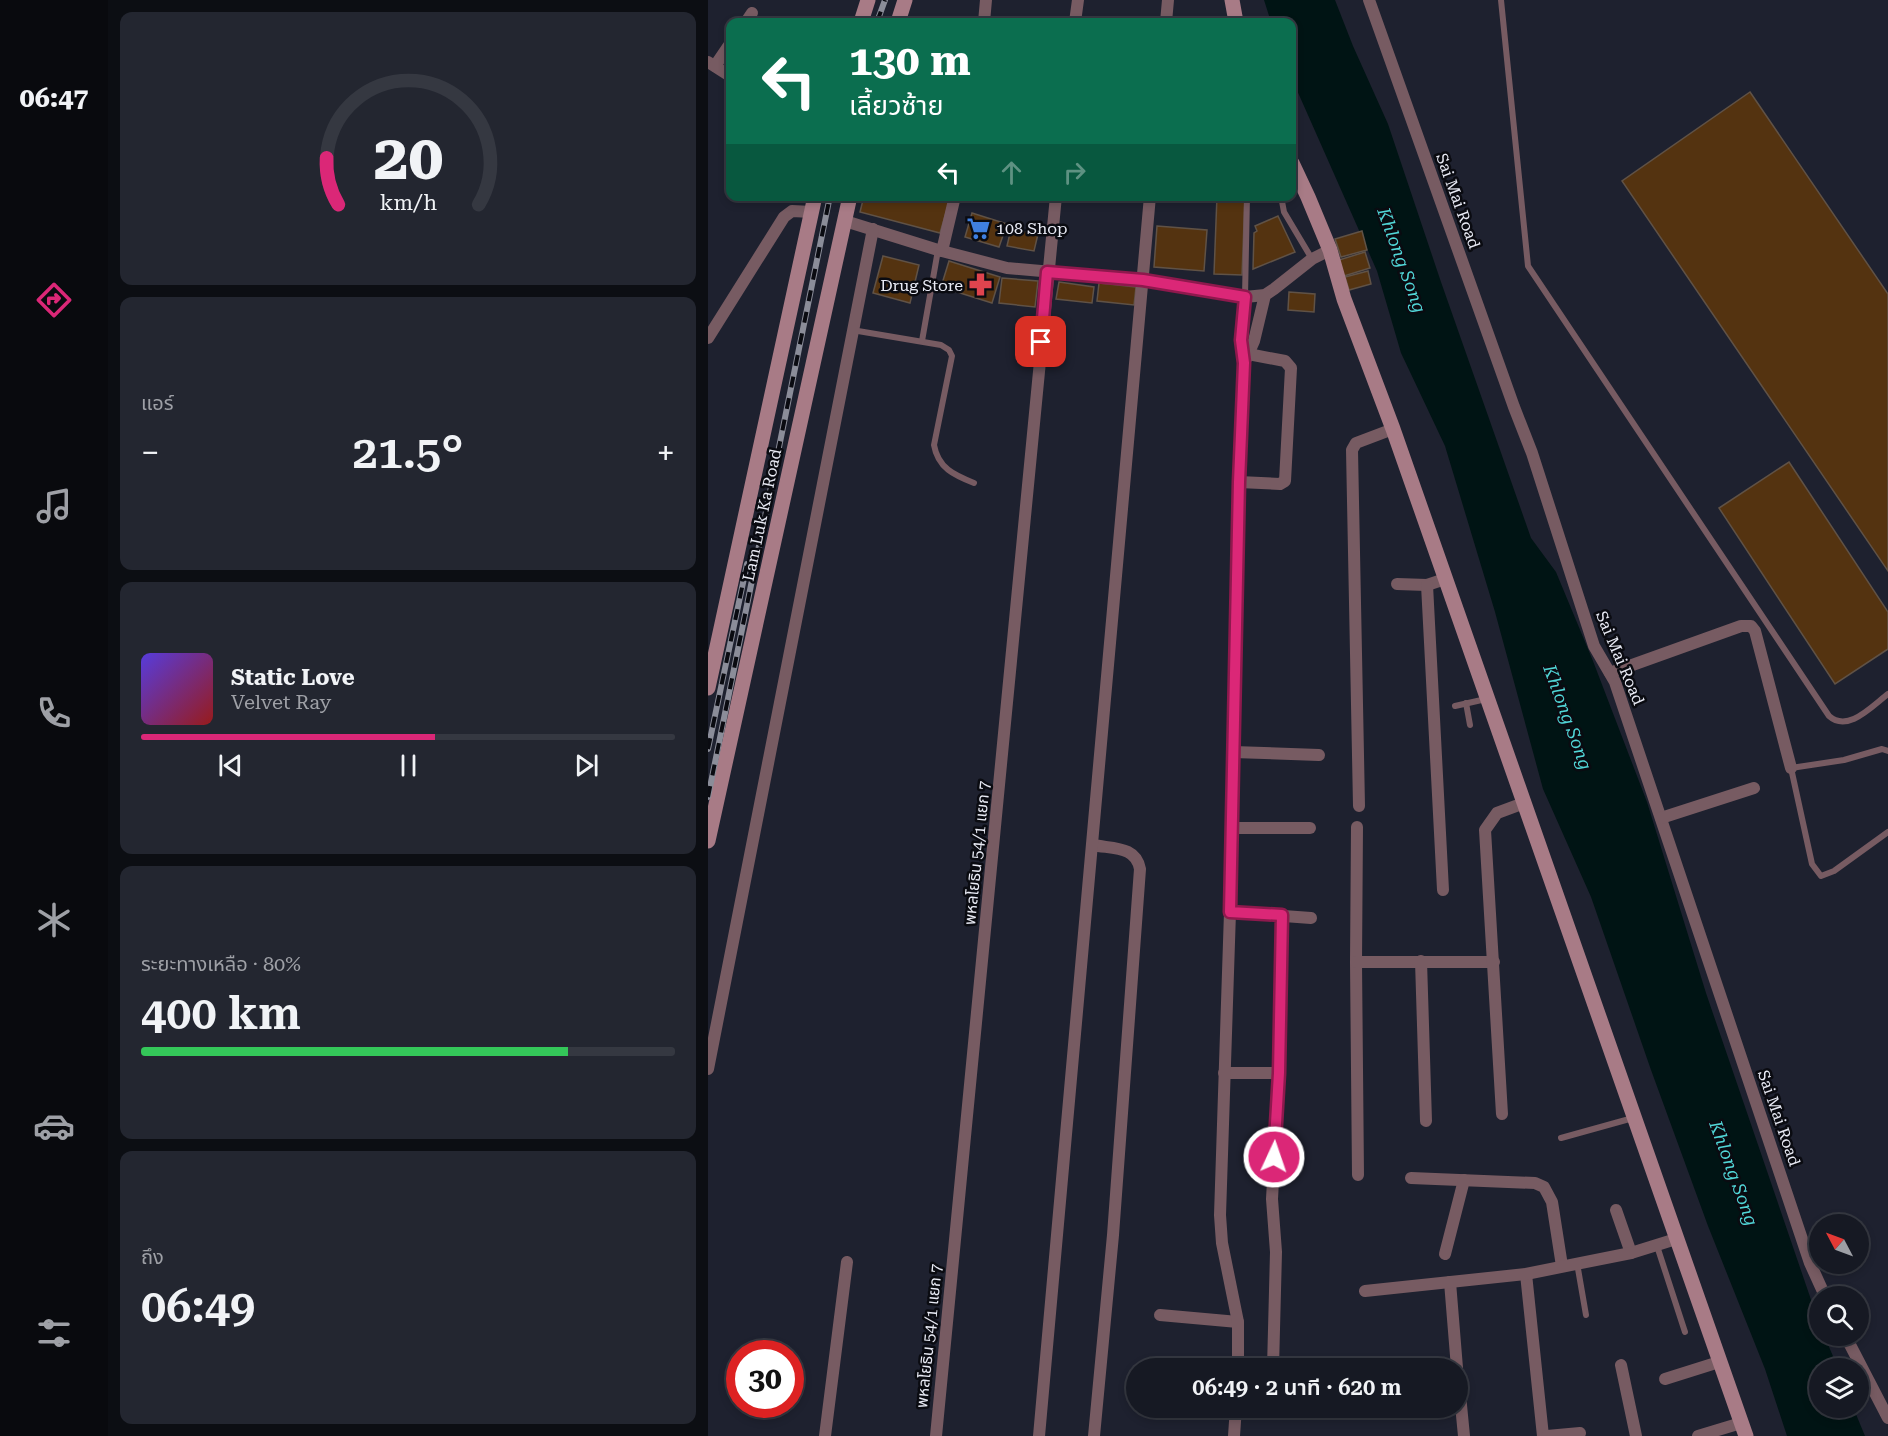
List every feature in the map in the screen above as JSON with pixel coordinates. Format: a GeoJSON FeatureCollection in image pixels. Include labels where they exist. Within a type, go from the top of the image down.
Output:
{"type":"FeatureCollection","features":[{"type":"Feature","properties":{"kind":"street"},"geometry":{"type":"LineString","coordinates":[[862,18],[868,0]]}},
{"type":"Feature","properties":{"kind":"street"},"geometry":{"type":"LineString","coordinates":[[899,18],[905,0]]}},
{"type":"Feature","properties":{"kind":"street"},"geometry":{"type":"LineString","coordinates":[[984,18],[986,0]]}},
{"type":"Feature","properties":{"kind":"street"},"geometry":{"type":"LineString","coordinates":[[1076,18],[1078,0]]}},
{"type":"Feature","properties":{"kind":"street"},"geometry":{"type":"LineString","coordinates":[[1166,18],[1168,0]]}},
{"type":"Feature","properties":{"kind":"street"},"geometry":{"type":"LineString","coordinates":[[1232,0],[1235,18]]}},
{"type":"Feature","properties":{"kind":"street","name":"Sai Mai Road"},"geometry":{"type":"LineString","coordinates":[[1369,0],[1532,453],[1594,646],[1615,682],[1810,1263],[1820,1286]]}},
{"type":"Feature","properties":{"kind":"street"},"geometry":{"type":"LineString","coordinates":[[726,48],[712,64],[726,73]]}},
{"type":"Feature","properties":{"kind":"street"},"geometry":{"type":"LineString","coordinates":[[1296,173],[1330,250],[1344,299],[1393,429],[1744,1430],[1698,1436]]}},
{"type":"Feature","properties":{"kind":"street","name":"Lam Luk Ka Road"},"geometry":{"type":"LineString","coordinates":[[708,841],[849,201]]}},
{"type":"Feature","properties":{"kind":"street"},"geometry":{"type":"LineString","coordinates":[[940,250],[955,201]]}},
{"type":"Feature","properties":{"kind":"street","name":"พหลโยธิน 54/1 แยก 7"},"geometry":{"type":"LineString","coordinates":[[936,1436],[1055,201]]}},
{"type":"Feature","properties":{"kind":"street"},"geometry":{"type":"LineString","coordinates":[[1039,1436],[1094,845],[1150,201]]}},
{"type":"Feature","properties":{"kind":"street"},"geometry":{"type":"LineString","coordinates":[[708,338],[784,217],[792,211],[813,204]]}},
{"type":"Feature","properties":{"kind":"street","name":"Lam Luk Ka Road"},"geometry":{"type":"LineString","coordinates":[[708,688],[813,204]]}},
{"type":"Feature","properties":{"kind":"street"},"geometry":{"type":"LineString","coordinates":[[845,221],[1007,268],[1143,280],[1245,297],[1264,295],[1312,259],[1330,250]]}},
{"type":"Feature","properties":{"kind":"street"},"geometry":{"type":"LineString","coordinates":[[708,1069],[873,230]]}},
{"type":"Feature","properties":{"kind":"street"},"geometry":{"type":"LineString","coordinates":[[1245,356],[1254,341],[1264,295]]}},
{"type":"Feature","properties":{"kind":"street"},"geometry":{"type":"LineString","coordinates":[[1238,1358],[1238,1322],[1221,1228],[1239,482],[1245,356],[1241,340],[1245,297]]}},
{"type":"Feature","properties":{"kind":"street"},"geometry":{"type":"LineString","coordinates":[[1239,482],[1280,484],[1287,477],[1291,368],[1285,361],[1245,356]]}},
{"type":"Feature","properties":{"kind":"street"},"geometry":{"type":"LineString","coordinates":[[1359,806],[1352,450],[1356,443],[1393,429]]}},
{"type":"Feature","properties":{"kind":"street"},"geometry":{"type":"LineString","coordinates":[[1397,584],[1426,585],[1445,579]]}},
{"type":"Feature","properties":{"kind":"street"},"geometry":{"type":"LineString","coordinates":[[1426,585],[1443,890]]}},
{"type":"Feature","properties":{"kind":"street"},"geometry":{"type":"LineString","coordinates":[[1610,673],[1741,626],[1751,626],[1755,631],[1791,768]]}},
{"type":"Feature","properties":{"kind":"street"},"geometry":{"type":"LineString","coordinates":[[1233,752],[1319,755]]}},
{"type":"Feature","properties":{"kind":"street"},"geometry":{"type":"LineString","coordinates":[[1661,818],[1754,788]]}},
{"type":"Feature","properties":{"kind":"street"},"geometry":{"type":"LineString","coordinates":[[1502,1114],[1485,830],[1497,813],[1524,803]]}},
{"type":"Feature","properties":{"kind":"street"},"geometry":{"type":"LineString","coordinates":[[1357,827],[1358,1175]]}},
{"type":"Feature","properties":{"kind":"street"},"geometry":{"type":"LineString","coordinates":[[1232,828],[1310,828]]}},
{"type":"Feature","properties":{"kind":"street"},"geometry":{"type":"LineString","coordinates":[[1094,845],[1130,852],[1138,859],[1140,869],[1113,1235],[1094,1436]]}},
{"type":"Feature","properties":{"kind":"street"},"geometry":{"type":"LineString","coordinates":[[1230,912],[1311,918]]}},
{"type":"Feature","properties":{"kind":"street"},"geometry":{"type":"LineString","coordinates":[[1273,1358],[1276,1252],[1272,1199],[1279,1073],[1282,915]]}},
{"type":"Feature","properties":{"kind":"street"},"geometry":{"type":"LineString","coordinates":[[1420,961],[1426,1121]]}},
{"type":"Feature","properties":{"kind":"street"},"geometry":{"type":"LineString","coordinates":[[1356,962],[1494,962]]}},
{"type":"Feature","properties":{"kind":"street"},"geometry":{"type":"LineString","coordinates":[[1224,1073],[1279,1073]]}},
{"type":"Feature","properties":{"kind":"street"},"geometry":{"type":"LineString","coordinates":[[1411,1178],[1535,1183],[1544,1187],[1552,1202],[1562,1266]]}},
{"type":"Feature","properties":{"kind":"street"},"geometry":{"type":"LineString","coordinates":[[1445,1254],[1464,1180]]}},
{"type":"Feature","properties":{"kind":"street"},"geometry":{"type":"LineString","coordinates":[[1616,1210],[1631,1253]]}},
{"type":"Feature","properties":{"kind":"street"},"geometry":{"type":"LineString","coordinates":[[1365,1291],[1526,1274],[1631,1253],[1676,1239]]}},
{"type":"Feature","properties":{"kind":"street"},"geometry":{"type":"LineString","coordinates":[[825,1436],[847,1262]]}},
{"type":"Feature","properties":{"kind":"street"},"geometry":{"type":"LineString","coordinates":[[1526,1274],[1545,1436],[1580,1433]]}},
{"type":"Feature","properties":{"kind":"street"},"geometry":{"type":"LineString","coordinates":[[1450,1282],[1456,1358]]}},
{"type":"Feature","properties":{"kind":"street"},"geometry":{"type":"LineString","coordinates":[[1161,1315],[1238,1322]]}},
{"type":"Feature","properties":{"kind":"street"},"geometry":{"type":"LineString","coordinates":[[1851,1346],[1888,1418]]}},
{"type":"Feature","properties":{"kind":"street"},"geometry":{"type":"LineString","coordinates":[[1665,1379],[1719,1362]]}},
{"type":"Feature","properties":{"kind":"street"},"geometry":{"type":"LineString","coordinates":[[1621,1365],[1636,1436]]}},
{"type":"Feature","properties":{"kind":"street"},"geometry":{"type":"LineString","coordinates":[[1234,1436],[1235,1418]]}},
{"type":"Feature","properties":{"kind":"street"},"geometry":{"type":"LineString","coordinates":[[1462,1418],[1464,1436]]}},
{"type":"Feature","properties":{"kind":"lane"},"geometry":{"type":"LineString","coordinates":[[1501,0],[1528,266],[1829,716],[1835,721],[1845,723],[1888,694]]}},
{"type":"Feature","properties":{"kind":"lane"},"geometry":{"type":"LineString","coordinates":[[1245,297],[1247,201]]}},
{"type":"Feature","properties":{"kind":"lane"},"geometry":{"type":"LineString","coordinates":[[1282,201],[1284,212],[1312,259]]}},
{"type":"Feature","properties":{"kind":"lane"},"geometry":{"type":"LineString","coordinates":[[922,341],[940,250]]}},
{"type":"Feature","properties":{"kind":"lane"},"geometry":{"type":"LineString","coordinates":[[852,329],[941,345],[949,350],[952,356],[934,445],[936,455],[944,468],[974,483]]}},
{"type":"Feature","properties":{"kind":"lane"},"geometry":{"type":"LineString","coordinates":[[1455,706],[1487,699]]}},
{"type":"Feature","properties":{"kind":"lane"},"geometry":{"type":"LineString","coordinates":[[1466,704],[1470,725]]}},
{"type":"Feature","properties":{"kind":"lane"},"geometry":{"type":"LineString","coordinates":[[1888,751],[1882,749],[1844,760],[1791,768],[1812,864],[1821,876],[1834,871],[1888,832]]}},
{"type":"Feature","properties":{"kind":"lane"},"geometry":{"type":"LineString","coordinates":[[1561,1138],[1634,1118]]}},
{"type":"Feature","properties":{"kind":"lane"},"geometry":{"type":"LineString","coordinates":[[1657,1246],[1685,1332]]}},
{"type":"Feature","properties":{"kind":"lane"},"geometry":{"type":"LineString","coordinates":[[1577,1263],[1586,1315]]}},
{"type":"Feature","properties":{"kind":"water","name":"Khlong Song"},"geometry":{"type":"Polygon","coordinates":[[[1264,0],[1335,0],[1388,124],[1531,538],[1556,572],[1647,802],[1706,993],[1809,1294],[1809,1346],[1829,1346],[1834,1358],[1809,1358],[1809,1418],[1858,1418],[1865,1436],[1787,1436],[1765,1369],[1708,1226],[1651,1070],[1591,897],[1543,789],[1495,612],[1445,446],[1401,353],[1377,271],[1296,88],[1296,18],[1270,18],[1264,0]]]}},
{"type":"Feature","properties":{"kind":"building"},"geometry":{"type":"Polygon","coordinates":[[[1750,92],[1888,294],[1888,571],[1622,181],[1750,92]]]}},
{"type":"Feature","properties":{"kind":"building"},"geometry":{"type":"Polygon","coordinates":[[[863,201],[950,201],[940,233],[860,212],[863,201]]]}},
{"type":"Feature","properties":{"kind":"building"},"geometry":{"type":"Polygon","coordinates":[[[1217,201],[1245,201],[1242,275],[1214,274],[1217,201]]]}},
{"type":"Feature","properties":{"kind":"building"},"geometry":{"type":"Polygon","coordinates":[[[972,213],[1007,224],[999,247],[965,237],[972,213]]]}},
{"type":"Feature","properties":{"kind":"building"},"geometry":{"type":"Polygon","coordinates":[[[1278,216],[1295,252],[1253,269],[1254,233],[1257,231],[1255,226],[1278,216]]]}},
{"type":"Feature","properties":{"kind":"building"},"geometry":{"type":"Polygon","coordinates":[[[1157,226],[1207,230],[1204,271],[1154,267],[1157,226]]]}},
{"type":"Feature","properties":{"kind":"building"},"geometry":{"type":"Polygon","coordinates":[[[1011,229],[1038,234],[1034,251],[1007,246],[1011,229]]]}},
{"type":"Feature","properties":{"kind":"building"},"geometry":{"type":"Polygon","coordinates":[[[1362,231],[1367,250],[1341,257],[1335,239],[1362,231]]]}},
{"type":"Feature","properties":{"kind":"building"},"geometry":{"type":"Polygon","coordinates":[[[1365,252],[1370,268],[1344,276],[1339,260],[1365,252]]]}},
{"type":"Feature","properties":{"kind":"building"},"geometry":{"type":"Polygon","coordinates":[[[883,256],[919,265],[910,303],[873,293],[883,256]]]}},
{"type":"Feature","properties":{"kind":"building"},"geometry":{"type":"Polygon","coordinates":[[[949,261],[1000,277],[992,303],[941,287],[949,261]]]}},
{"type":"Feature","properties":{"kind":"building"},"geometry":{"type":"Polygon","coordinates":[[[1368,271],[1371,284],[1349,290],[1345,277],[1368,271]]]}},
{"type":"Feature","properties":{"kind":"building"},"geometry":{"type":"Polygon","coordinates":[[[1002,278],[1038,281],[1035,307],[999,303],[1002,278]]]}},
{"type":"Feature","properties":{"kind":"building"},"geometry":{"type":"Polygon","coordinates":[[[1059,282],[1094,287],[1092,303],[1056,299],[1059,282]]]}},
{"type":"Feature","properties":{"kind":"building"},"geometry":{"type":"Polygon","coordinates":[[[1099,283],[1136,287],[1134,305],[1097,301],[1099,283]]]}},
{"type":"Feature","properties":{"kind":"building"},"geometry":{"type":"Polygon","coordinates":[[[1289,292],[1315,294],[1314,312],[1288,310],[1289,292]]]}},
{"type":"Feature","properties":{"kind":"building"},"geometry":{"type":"Polygon","coordinates":[[[1789,462],[1888,612],[1888,649],[1835,684],[1719,508],[1789,462]]]}},
{"type":"Feature","properties":{"kind":"railway"},"geometry":{"type":"LineString","coordinates":[[878,18],[885,0]]}},
{"type":"Feature","properties":{"kind":"railway"},"geometry":{"type":"LineString","coordinates":[[708,797],[829,201]]}},
{"type":"Feature","properties":{"kind":"railway"},"geometry":{"type":"LineString","coordinates":[[708,749],[747,564]]}},
{"type":"Feature","properties":{"kind":"place","name":"108 Shop"},"geometry":{"type":"Point","coordinates":[978,228]}},
{"type":"Feature","properties":{"kind":"place","name":"Drug Store"},"geometry":{"type":"Point","coordinates":[981,285]}},
{"type":"Feature","properties":{"kind":"route"},"geometry":{"type":"LineString","coordinates":[[1041,342],[1047,272],[1143,280],[1245,297],[1241,340],[1244,363],[1239,482],[1230,912],[1282,915],[1279,1073],[1274,1157]]}}]}
